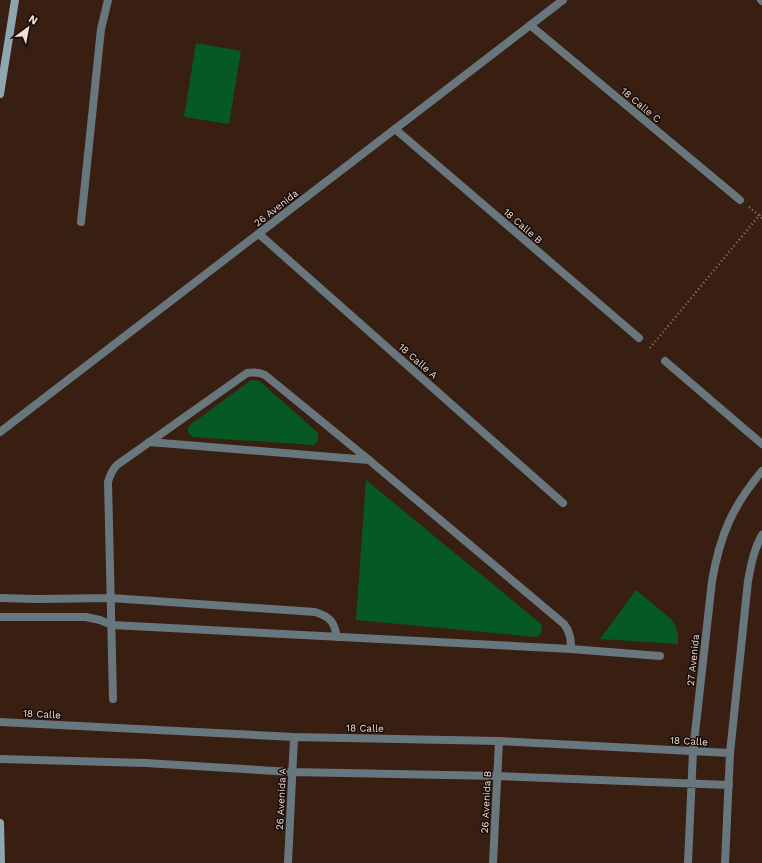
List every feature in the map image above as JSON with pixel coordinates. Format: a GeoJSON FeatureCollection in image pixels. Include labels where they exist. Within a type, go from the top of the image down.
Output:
{"type":"FeatureCollection","features":[{"type":"Feature","properties":{"kind":"main road"},"geometry":{"type":"LineString","coordinates":[[0,94],[15,0]]}},
{"type":"Feature","properties":{"kind":"main road"},"geometry":{"type":"LineString","coordinates":[[0,823],[2,863]]}},
{"type":"Feature","properties":{"kind":"street"},"geometry":{"type":"LineString","coordinates":[[81,222],[101,29],[108,0]]}},
{"type":"Feature","properties":{"kind":"street","name":"26 Avenida"},"geometry":{"type":"LineString","coordinates":[[0,432],[564,0]]}},
{"type":"Feature","properties":{"kind":"street","name":"18 Calle C"},"geometry":{"type":"LineString","coordinates":[[530,25],[740,200]]}},
{"type":"Feature","properties":{"kind":"street","name":"18 Calle B"},"geometry":{"type":"LineString","coordinates":[[395,129],[639,338]]}},
{"type":"Feature","properties":{"kind":"street","name":"18 Calle A"},"geometry":{"type":"LineString","coordinates":[[259,234],[563,503]]}},
{"type":"Feature","properties":{"kind":"street"},"geometry":{"type":"LineString","coordinates":[[665,361],[762,444]]}},
{"type":"Feature","properties":{"kind":"street"},"geometry":{"type":"LineString","coordinates":[[113,699],[108,482],[110,475],[117,465],[149,442],[247,373],[254,372],[260,372],[265,375],[369,460],[564,624],[570,635],[571,649]]}},
{"type":"Feature","properties":{"kind":"street"},"geometry":{"type":"LineString","coordinates":[[149,442],[369,460]]}},
{"type":"Feature","properties":{"kind":"street","name":"27 Avenida"},"geometry":{"type":"LineString","coordinates":[[688,863],[693,751],[715,561],[720,542],[734,510],[762,471]]}},
{"type":"Feature","properties":{"kind":"street"},"geometry":{"type":"LineString","coordinates":[[725,863],[730,753],[748,581],[754,553],[762,535]]}},
{"type":"Feature","properties":{"kind":"street"},"geometry":{"type":"LineString","coordinates":[[0,598],[111,598],[316,612],[323,615],[335,626],[337,637]]}},
{"type":"Feature","properties":{"kind":"street"},"geometry":{"type":"LineString","coordinates":[[0,617],[86,617],[100,620],[112,626],[571,649],[660,656]]}},
{"type":"Feature","properties":{"kind":"street","name":"18 Calle"},"geometry":{"type":"LineString","coordinates":[[0,722],[294,737],[499,741],[730,753]]}},
{"type":"Feature","properties":{"kind":"street","name":"26 Avenida A"},"geometry":{"type":"LineString","coordinates":[[288,863],[294,737]]}},
{"type":"Feature","properties":{"kind":"street","name":"26 Avenida B"},"geometry":{"type":"LineString","coordinates":[[493,863],[499,741]]}},
{"type":"Feature","properties":{"kind":"street"},"geometry":{"type":"LineString","coordinates":[[0,759],[146,763],[292,772],[497,776],[729,785]]}},
{"type":"Feature","properties":{"kind":"path"},"geometry":{"type":"LineString","coordinates":[[665,361],[650,348],[762,212]]}},
{"type":"Feature","properties":{"kind":"green space"},"geometry":{"type":"Polygon","coordinates":[[[196,43],[241,51],[229,124],[184,117],[196,43]]]}},
{"type":"Feature","properties":{"kind":"green space"},"geometry":{"type":"Polygon","coordinates":[[[254,380],[263,384],[318,433],[318,440],[314,445],[193,437],[190,435],[188,430],[190,425],[247,383],[254,380]]]}},
{"type":"Feature","properties":{"kind":"green space"},"geometry":{"type":"Polygon","coordinates":[[[366,480],[540,623],[542,631],[540,634],[536,637],[356,620],[366,480]]]}},
{"type":"Feature","properties":{"kind":"green space"},"geometry":{"type":"Polygon","coordinates":[[[636,590],[672,620],[677,631],[678,644],[600,639],[636,590]]]}}]}
